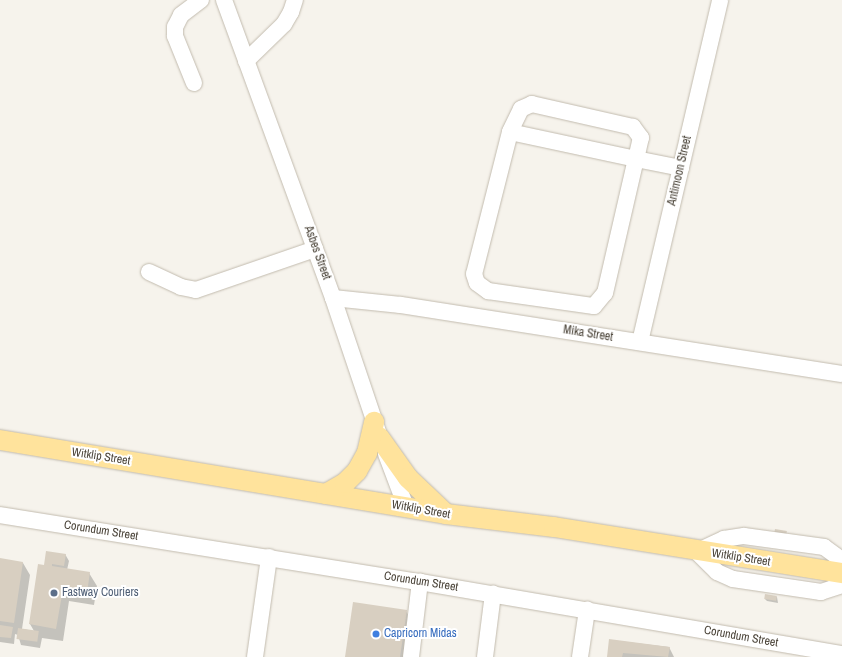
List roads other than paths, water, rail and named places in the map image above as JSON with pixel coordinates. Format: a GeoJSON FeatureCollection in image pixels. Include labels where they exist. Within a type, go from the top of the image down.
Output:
{"type":"FeatureCollection","features":[{"type":"Feature","properties":{"kind":"main road"},"geometry":{"type":"LineString","coordinates":[[326,494],[345,483],[357,471],[377,430]]}},
{"type":"Feature","properties":{"kind":"main road"},"geometry":{"type":"LineString","coordinates":[[377,430],[408,478],[446,514]]}},
{"type":"Feature","properties":{"kind":"main road","name":"Witklip Street"},"geometry":{"type":"LineString","coordinates":[[0,440],[446,514],[554,527],[842,573]]}},
{"type":"Feature","properties":{"kind":"street"},"geometry":{"type":"LineString","coordinates":[[194,83],[175,36],[175,26],[181,15],[201,0]]}},
{"type":"Feature","properties":{"kind":"street","name":"Asbes Street"},"geometry":{"type":"LineString","coordinates":[[224,0],[334,298],[377,430],[406,507]]}},
{"type":"Feature","properties":{"kind":"street"},"geometry":{"type":"LineString","coordinates":[[246,61],[284,24],[291,12],[295,0]]}},
{"type":"Feature","properties":{"kind":"street","name":"Antimoon Street"},"geometry":{"type":"LineString","coordinates":[[640,342],[720,0]]}},
{"type":"Feature","properties":{"kind":"street"},"geometry":{"type":"LineString","coordinates":[[532,104],[633,127],[641,138],[636,159],[605,293],[599,302],[588,307],[488,291],[477,283],[474,274],[510,132],[516,114],[532,104]]}},
{"type":"Feature","properties":{"kind":"street"},"geometry":{"type":"LineString","coordinates":[[510,132],[681,168]]}},
{"type":"Feature","properties":{"kind":"street"},"geometry":{"type":"LineString","coordinates":[[149,272],[181,288],[196,290],[315,249]]}},
{"type":"Feature","properties":{"kind":"street","name":"Mika Street"},"geometry":{"type":"LineString","coordinates":[[334,298],[401,305],[842,374]]}},
{"type":"Feature","properties":{"kind":"street","name":"Corundum Street"},"geometry":{"type":"LineString","coordinates":[[0,515],[269,557],[842,654]]}},
{"type":"Feature","properties":{"kind":"street"},"geometry":{"type":"LineString","coordinates":[[842,560],[824,547],[744,536],[724,539],[697,551],[717,572],[733,579],[821,592],[842,585]]}},
{"type":"Feature","properties":{"kind":"street"},"geometry":{"type":"LineString","coordinates":[[255,657],[269,557]]}},
{"type":"Feature","properties":{"kind":"street"},"geometry":{"type":"LineString","coordinates":[[411,657],[420,582]]}},
{"type":"Feature","properties":{"kind":"street"},"geometry":{"type":"LineString","coordinates":[[485,657],[493,594]]}},
{"type":"Feature","properties":{"kind":"street"},"geometry":{"type":"LineString","coordinates":[[580,657],[587,610]]}},
{"type":"Feature","properties":{"kind":"place","name":"Fastway Couriers"},"geometry":{"type":"Point","coordinates":[54,593]}},
{"type":"Feature","properties":{"kind":"place","name":"Capricorn Midas"},"geometry":{"type":"Point","coordinates":[376,634]}}]}
